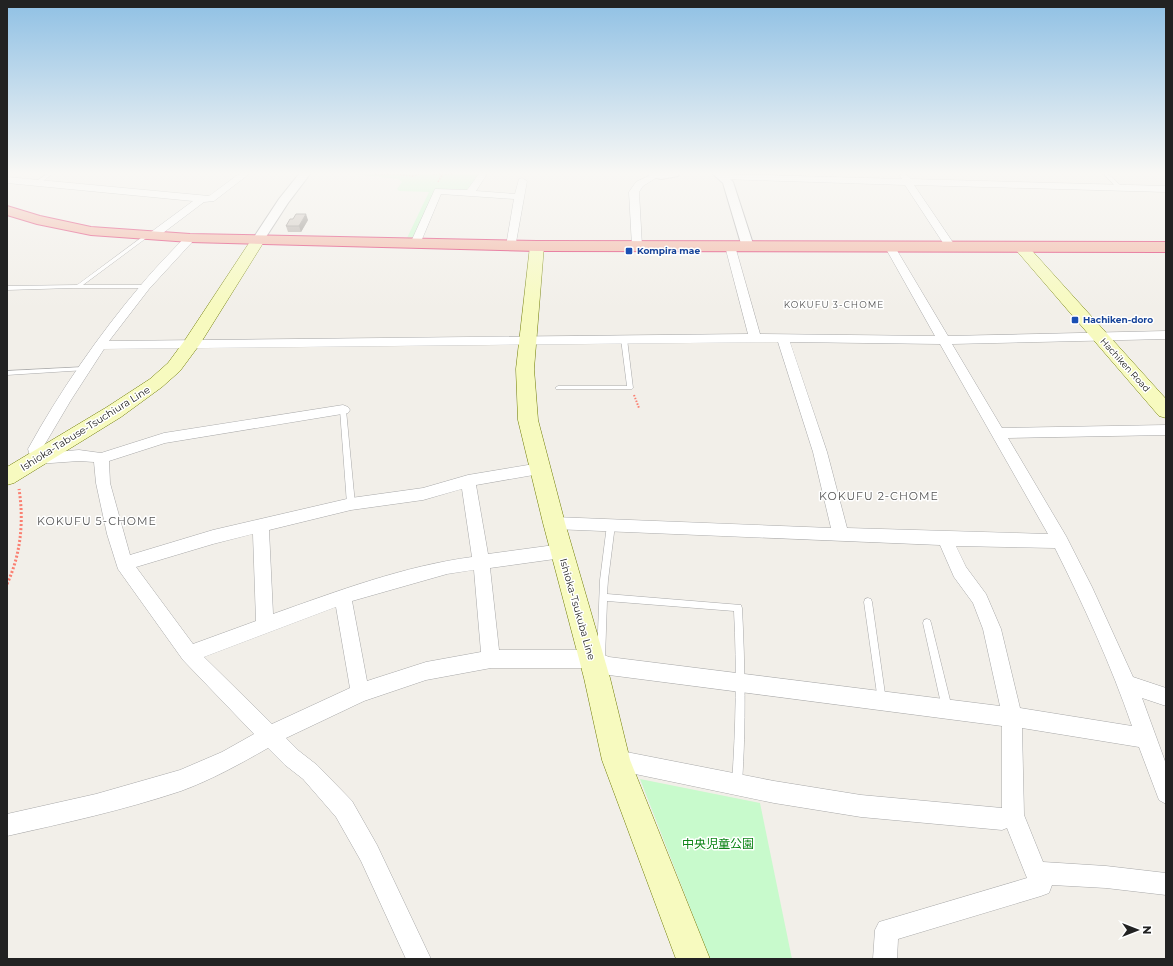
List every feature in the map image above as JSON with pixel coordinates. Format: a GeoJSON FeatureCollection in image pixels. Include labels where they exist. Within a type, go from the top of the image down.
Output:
{"type":"FeatureCollection","features":[{"type":"Feature","properties":{"kind":"highway"},"geometry":{"type":"LineString","coordinates":[[34,219],[65,226],[115,234],[190,238],[415,244],[511,246],[1166,247]]}},
{"type":"Feature","properties":{"kind":"main road","name":"Ishioka-Tabuse-Tsuchiura Line"},"geometry":{"type":"LineString","coordinates":[[10,475],[114,412],[156,383],[174,367],[191,344],[258,240]]}},
{"type":"Feature","properties":{"kind":"main road","name":"Ishioka-Tsukuba Line"},"geometry":{"type":"LineString","coordinates":[[537,246],[525,369],[525,393],[528,420],[554,523],[596,661],[616,760],[693,959]]}},
{"type":"Feature","properties":{"kind":"main road","name":"Hachiken Road"},"geometry":{"type":"LineString","coordinates":[[1021,247],[1166,411]]}},
{"type":"Feature","properties":{"kind":"street"},"geometry":{"type":"LineString","coordinates":[[149,236],[173,219]]}},
{"type":"Feature","properties":{"kind":"street"},"geometry":{"type":"LineString","coordinates":[[258,240],[271,219]]}},
{"type":"Feature","properties":{"kind":"street"},"geometry":{"type":"LineString","coordinates":[[415,244],[426,219]]}},
{"type":"Feature","properties":{"kind":"street"},"geometry":{"type":"LineString","coordinates":[[511,246],[516,219]]}},
{"type":"Feature","properties":{"kind":"street"},"geometry":{"type":"LineString","coordinates":[[636,219],[637,246]]}},
{"type":"Feature","properties":{"kind":"street"},"geometry":{"type":"LineString","coordinates":[[740,219],[748,246]]}},
{"type":"Feature","properties":{"kind":"street"},"geometry":{"type":"LineString","coordinates":[[933,219],[951,247]]}},
{"type":"Feature","properties":{"kind":"street"},"geometry":{"type":"LineString","coordinates":[[190,238],[145,287],[100,345],[65,398],[36,449],[37,459],[54,459],[87,455],[94,455],[101,458],[164,438],[343,410]]}},
{"type":"Feature","properties":{"kind":"street"},"geometry":{"type":"LineString","coordinates":[[730,246],[755,338]]}},
{"type":"Feature","properties":{"kind":"street"},"geometry":{"type":"LineString","coordinates":[[890,247],[1060,541],[1086,592],[1127,684],[1166,793]]}},
{"type":"Feature","properties":{"kind":"street"},"geometry":{"type":"LineString","coordinates":[[100,345],[755,338],[945,340],[1166,335]]}},
{"type":"Feature","properties":{"kind":"street"},"geometry":{"type":"LineString","coordinates":[[783,338],[820,452],[840,534]]}},
{"type":"Feature","properties":{"kind":"street"},"geometry":{"type":"LineString","coordinates":[[997,433],[1166,430]]}},
{"type":"Feature","properties":{"kind":"street"},"geometry":{"type":"LineString","coordinates":[[101,458],[103,483],[124,564],[189,654],[271,735],[292,758],[310,772],[344,809],[369,853],[418,959]]}},
{"type":"Feature","properties":{"kind":"street"},"geometry":{"type":"LineString","coordinates":[[124,564],[213,537],[351,504],[423,494],[468,481],[540,469]]}},
{"type":"Feature","properties":{"kind":"street"},"geometry":{"type":"LineString","coordinates":[[468,481],[481,562],[491,659]]}},
{"type":"Feature","properties":{"kind":"street"},"geometry":{"type":"LineString","coordinates":[[554,523],[945,539],[1060,541]]}},
{"type":"Feature","properties":{"kind":"street"},"geometry":{"type":"LineString","coordinates":[[261,525],[265,625]]}},
{"type":"Feature","properties":{"kind":"street"},"geometry":{"type":"LineString","coordinates":[[885,959],[887,930],[1041,885],[1013,815],[1012,717],[992,629],[980,599],[960,572],[945,539]]}},
{"type":"Feature","properties":{"kind":"street"},"geometry":{"type":"LineString","coordinates":[[189,654],[342,597],[447,567],[562,551]]}},
{"type":"Feature","properties":{"kind":"street"},"geometry":{"type":"LineString","coordinates":[[342,597],[344,600],[360,693]]}},
{"type":"Feature","properties":{"kind":"street"},"geometry":{"type":"LineString","coordinates":[[7,825],[96,805],[181,780],[229,759],[271,735],[360,693],[426,671],[491,659],[596,661],[609,666],[739,684],[1012,717],[1146,738]]}},
{"type":"Feature","properties":{"kind":"street"},"geometry":{"type":"LineString","coordinates":[[1127,684],[1166,697]]}},
{"type":"Feature","properties":{"kind":"street"},"geometry":{"type":"LineString","coordinates":[[616,760],[774,792],[861,806],[1002,819],[1013,815]]}},
{"type":"Feature","properties":{"kind":"street"},"geometry":{"type":"LineString","coordinates":[[1036,873],[1106,877],[1166,884]]}},
{"type":"Feature","properties":{"kind":"lane"},"geometry":{"type":"LineString","coordinates":[[78,286],[149,236]]}},
{"type":"Feature","properties":{"kind":"lane"},"geometry":{"type":"LineString","coordinates":[[7,288],[78,286],[145,287]]}},
{"type":"Feature","properties":{"kind":"lane"},"geometry":{"type":"LineString","coordinates":[[558,388],[630,388],[624,339]]}},
{"type":"Feature","properties":{"kind":"lane"},"geometry":{"type":"LineString","coordinates":[[7,373],[84,369]]}},
{"type":"Feature","properties":{"kind":"lane"},"geometry":{"type":"LineString","coordinates":[[343,410],[351,504]]}},
{"type":"Feature","properties":{"kind":"lane"},"geometry":{"type":"LineString","coordinates":[[596,661],[611,525]]}},
{"type":"Feature","properties":{"kind":"lane"},"geometry":{"type":"LineString","coordinates":[[603,597],[738,608],[740,648],[740,740],[737,784]]}},
{"type":"Feature","properties":{"kind":"lane"},"geometry":{"type":"LineString","coordinates":[[868,602],[882,701]]}},
{"type":"Feature","properties":{"kind":"lane"},"geometry":{"type":"LineString","coordinates":[[927,623],[947,709]]}},
{"type":"Feature","properties":{"kind":"path"},"geometry":{"type":"LineString","coordinates":[[630,388],[639,408]]}},
{"type":"Feature","properties":{"kind":"path"},"geometry":{"type":"LineString","coordinates":[[7,584],[11,578],[18,552],[21,516],[19,491],[10,475]]}},
{"type":"Feature","properties":{"kind":"green space"},"geometry":{"type":"Polygon","coordinates":[[[416,219],[423,219],[414,238],[407,238],[416,219]]]}},
{"type":"Feature","properties":{"kind":"green space","name":"中央児童公園"},"geometry":{"type":"Polygon","coordinates":[[[640,779],[760,803],[792,959],[710,959],[640,779]]]}},
{"type":"Feature","properties":{"kind":"building"},"geometry":{"type":"Polygon","coordinates":[[[290,219],[303,219],[299,226],[286,226],[290,219]]]}},
{"type":"Feature","properties":{"kind":"place","name":"Kompira mae"},"geometry":{"type":"Point","coordinates":[629,251]}},
{"type":"Feature","properties":{"kind":"place","name":"Hachiken-doro"},"geometry":{"type":"Point","coordinates":[1075,320]}},
{"type":"Feature","properties":{"kind":"district","name":"KOKUFU 3-CHOME"},"geometry":{"type":"Point","coordinates":[834,305]}},
{"type":"Feature","properties":{"kind":"district","name":"KOKUFU 2-CHOME"},"geometry":{"type":"Point","coordinates":[879,496]}},
{"type":"Feature","properties":{"kind":"district","name":"KOKUFU 5-CHOME"},"geometry":{"type":"Point","coordinates":[97,521]}}]}
